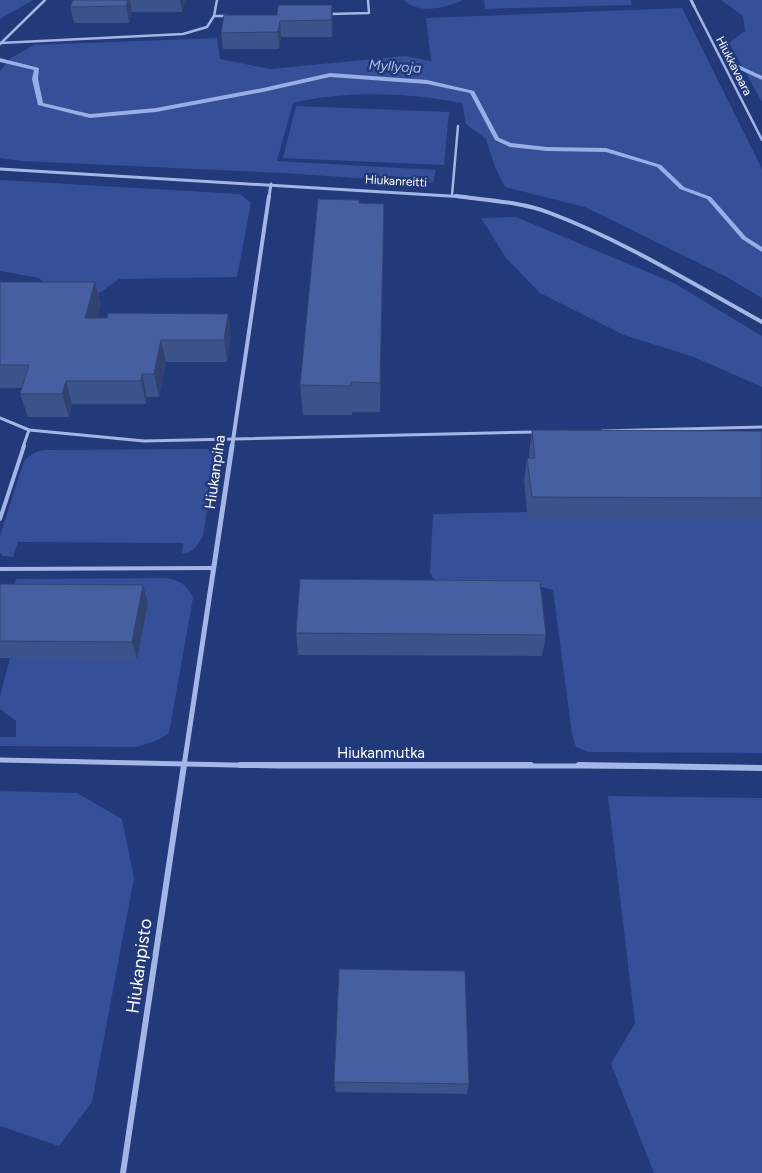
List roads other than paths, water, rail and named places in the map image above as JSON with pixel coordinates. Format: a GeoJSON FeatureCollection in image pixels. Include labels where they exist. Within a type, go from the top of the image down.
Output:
{"type":"FeatureCollection","features":[{"type":"Feature","properties":{"kind":"street","name":"Hiukkavaara"},"geometry":{"type":"LineString","coordinates":[[691,0],[694,6]]}},
{"type":"Feature","properties":{"kind":"street","name":"Hiukanreitti"},"geometry":{"type":"LineString","coordinates":[[0,170],[452,194],[497,201],[548,212],[608,238],[762,322]]}},
{"type":"Feature","properties":{"kind":"street","name":"Hiukanpiha"},"geometry":{"type":"LineString","coordinates":[[184,764],[271,184]]}},
{"type":"Feature","properties":{"kind":"street","name":"Hiukanmutka"},"geometry":{"type":"LineString","coordinates":[[0,760],[280,766],[570,765],[762,768]]}},
{"type":"Feature","properties":{"kind":"street","name":"Hiukanpisto"},"geometry":{"type":"LineString","coordinates":[[123,1173],[184,764]]}},
{"type":"Feature","properties":{"kind":"lane"},"geometry":{"type":"LineString","coordinates":[[0,44],[45,0]]}},
{"type":"Feature","properties":{"kind":"lane"},"geometry":{"type":"LineString","coordinates":[[0,44],[183,34],[207,27],[214,16],[217,0]]}},
{"type":"Feature","properties":{"kind":"lane"},"geometry":{"type":"LineString","coordinates":[[324,14],[369,13],[368,0]]}},
{"type":"Feature","properties":{"kind":"lane","name":"Hiukkavaara"},"geometry":{"type":"LineString","coordinates":[[694,6],[762,140]]}},
{"type":"Feature","properties":{"kind":"lane"},"geometry":{"type":"LineString","coordinates":[[214,16],[230,16]]}},
{"type":"Feature","properties":{"kind":"lane"},"geometry":{"type":"LineString","coordinates":[[452,194],[458,126]]}},
{"type":"Feature","properties":{"kind":"lane"},"geometry":{"type":"LineString","coordinates":[[0,418],[29,430],[144,441],[542,432]]}},
{"type":"Feature","properties":{"kind":"lane"},"geometry":{"type":"LineString","coordinates":[[592,431],[762,427]]}},
{"type":"Feature","properties":{"kind":"lane"},"geometry":{"type":"LineString","coordinates":[[0,519],[29,430]]}},
{"type":"Feature","properties":{"kind":"lane"},"geometry":{"type":"LineString","coordinates":[[0,569],[214,568]]}},
{"type":"Feature","properties":{"kind":"waterway","name":"Myllyoja"},"geometry":{"type":"LineString","coordinates":[[0,60],[37,69],[35,79],[40,104],[90,116],[156,110],[330,75],[427,82],[472,92],[497,139],[510,145],[547,149],[606,150],[659,166],[682,188],[709,198],[744,238],[762,250]]}},
{"type":"Feature","properties":{"kind":"waterway"},"geometry":{"type":"LineString","coordinates":[[734,65],[762,78]]}}]}
